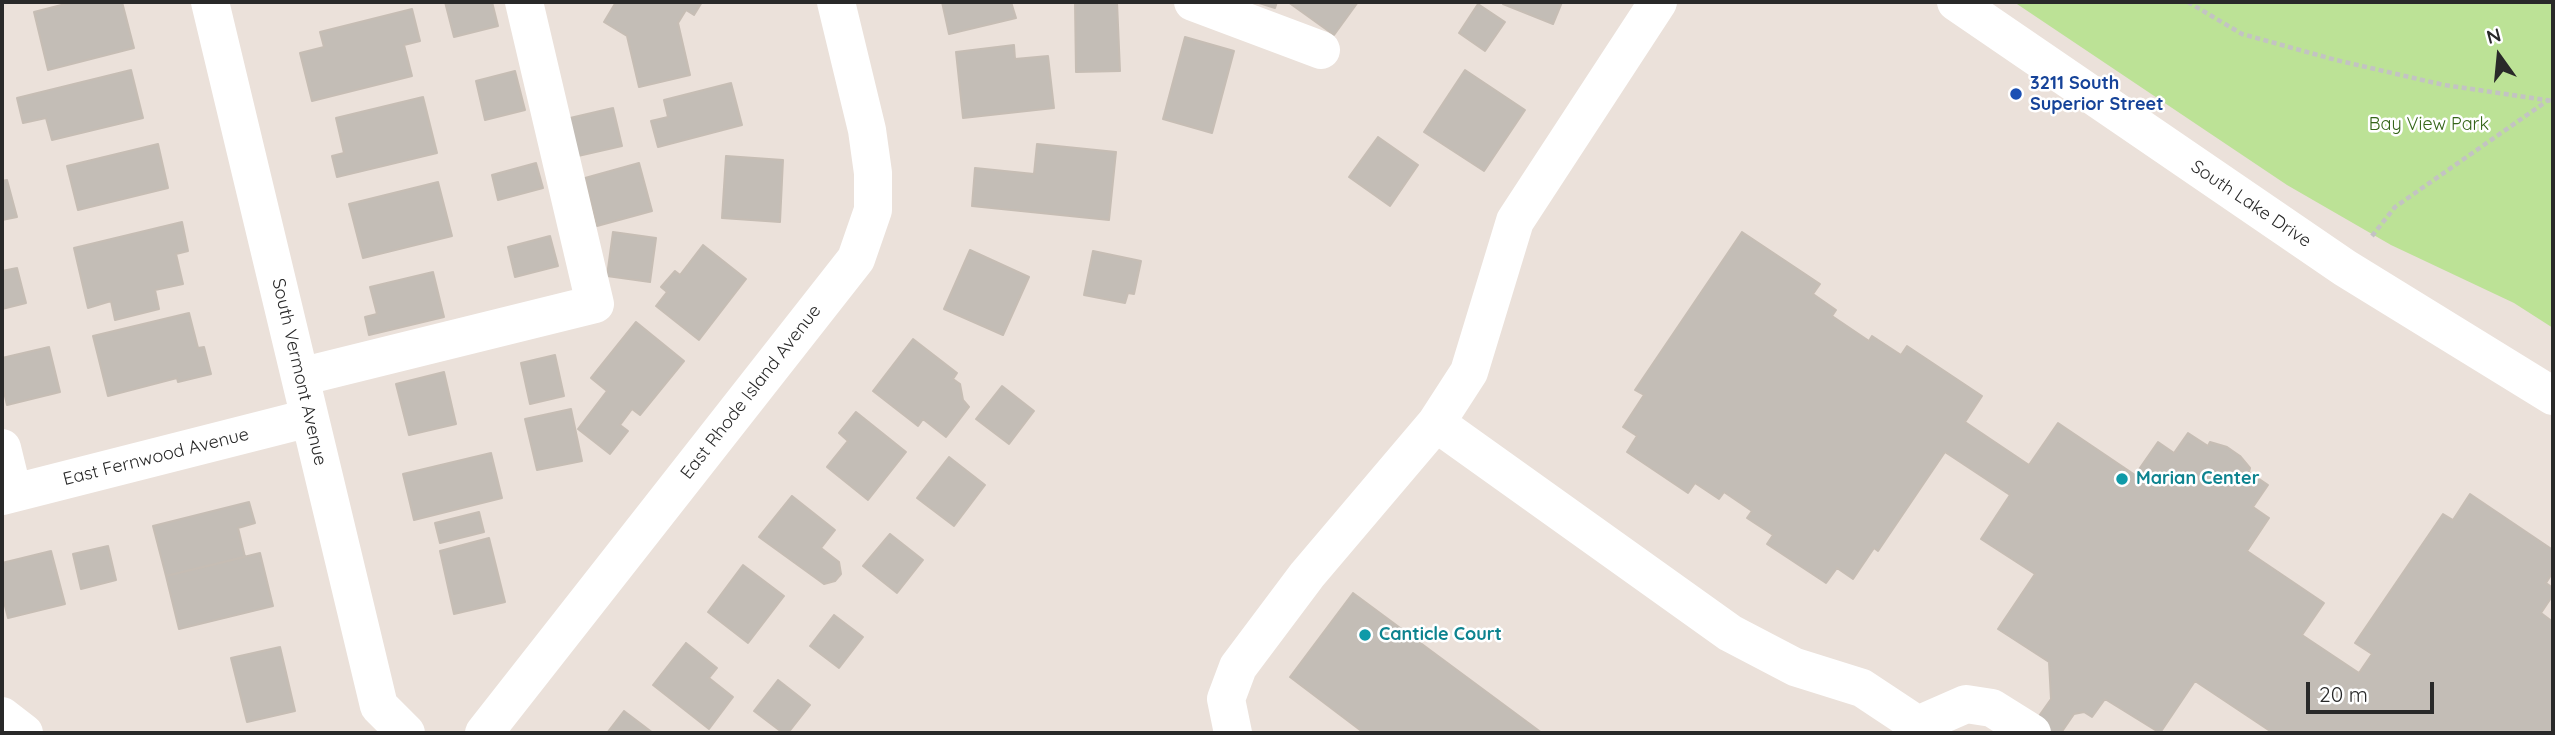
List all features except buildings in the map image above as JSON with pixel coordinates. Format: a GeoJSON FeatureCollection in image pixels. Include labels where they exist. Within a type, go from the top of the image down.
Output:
{"type":"FeatureCollection","features":[{"type":"Feature","properties":{"kind":"street","name":"South Vermont Avenue"},"geometry":{"type":"LineString","coordinates":[[210,2],[379,706],[406,733]]}},
{"type":"Feature","properties":{"kind":"street"},"geometry":{"type":"LineString","coordinates":[[300,377],[595,304],[524,2]]}},
{"type":"Feature","properties":{"kind":"street","name":"East Rhode Island Avenue"},"geometry":{"type":"LineString","coordinates":[[484,733],[856,259],[873,210],[873,173],[867,130],[836,2]]}},
{"type":"Feature","properties":{"kind":"street"},"geometry":{"type":"LineString","coordinates":[[1193,2],[1321,50]]}},
{"type":"Feature","properties":{"kind":"street"},"geometry":{"type":"LineString","coordinates":[[1233,733],[1226,699],[1238,667],[1307,575],[1436,423],[1469,372],[1515,221],[1658,2]]}},
{"type":"Feature","properties":{"kind":"street","name":"South Lake Drive"},"geometry":{"type":"LineString","coordinates":[[1956,2],[2345,268],[2553,396]]}},
{"type":"Feature","properties":{"kind":"street","name":"East Fernwood Avenue"},"geometry":{"type":"LineString","coordinates":[[7,494],[309,418]]}},
{"type":"Feature","properties":{"kind":"street"},"geometry":{"type":"LineString","coordinates":[[1436,423],[1730,633],[1795,667],[1862,688],[1924,729],[1966,704],[1992,708],[2032,733]]}},
{"type":"Feature","properties":{"kind":"street"},"geometry":{"type":"LineString","coordinates":[[2,448],[7,494]]}},
{"type":"Feature","properties":{"kind":"street"},"geometry":{"type":"LineString","coordinates":[[2,716],[24,733]]}},
{"type":"Feature","properties":{"kind":"path"},"geometry":{"type":"LineString","coordinates":[[2188,2],[2242,34],[2336,60],[2444,85],[2550,101]]}},
{"type":"Feature","properties":{"kind":"path"},"geometry":{"type":"LineString","coordinates":[[2345,268],[2395,207],[2550,101]]}},
{"type":"Feature","properties":{"kind":"green space","name":"Bay View Park"},"geometry":{"type":"Polygon","coordinates":[[[2014,2],[2553,2],[2553,328],[2514,303],[2391,245],[2287,185],[2014,2]]]}},
{"type":"Feature","properties":{"kind":"place","name":"3211 South Superior Street"},"geometry":{"type":"Point","coordinates":[2016,94]}},
{"type":"Feature","properties":{"kind":"place","name":"Marian Center"},"geometry":{"type":"Point","coordinates":[2122,479]}},
{"type":"Feature","properties":{"kind":"place","name":"Canticle Court"},"geometry":{"type":"Point","coordinates":[1365,635]}}]}
